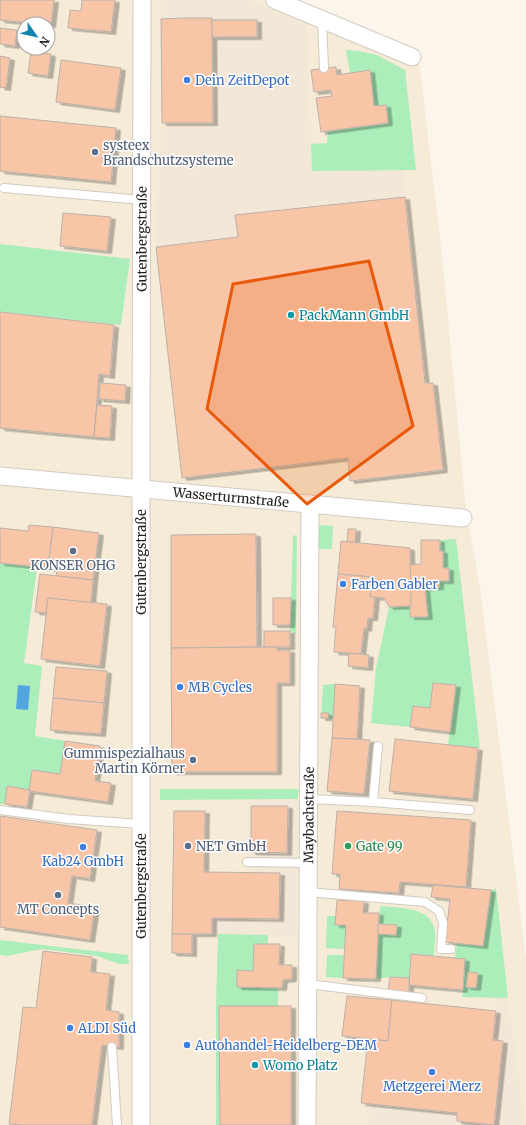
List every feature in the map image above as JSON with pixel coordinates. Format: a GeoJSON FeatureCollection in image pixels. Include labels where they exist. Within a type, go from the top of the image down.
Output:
{"type":"FeatureCollection","features":[{"type":"Feature","properties":{"kind":"street","name":"Gutenbergstraße"},"geometry":{"type":"LineString","coordinates":[[141,1125],[140,489],[142,0]]}},
{"type":"Feature","properties":{"kind":"street"},"geometry":{"type":"LineString","coordinates":[[275,0],[412,57]]}},
{"type":"Feature","properties":{"kind":"street","name":"Wasserturmstraße"},"geometry":{"type":"LineString","coordinates":[[0,476],[463,518]]}},
{"type":"Feature","properties":{"kind":"street","name":"Maybachstraße"},"geometry":{"type":"LineString","coordinates":[[308,1125],[310,504]]}},
{"type":"Feature","properties":{"kind":"lane"},"geometry":{"type":"LineString","coordinates":[[322,19],[324,68]]}},
{"type":"Feature","properties":{"kind":"lane"},"geometry":{"type":"LineString","coordinates":[[4,188],[142,200]]}},
{"type":"Feature","properties":{"kind":"lane"},"geometry":{"type":"LineString","coordinates":[[373,802],[378,746]]}},
{"type":"Feature","properties":{"kind":"lane"},"geometry":{"type":"LineString","coordinates":[[309,799],[373,802],[470,810]]}},
{"type":"Feature","properties":{"kind":"lane"},"geometry":{"type":"LineString","coordinates":[[0,810],[69,819],[141,824]]}},
{"type":"Feature","properties":{"kind":"lane"},"geometry":{"type":"LineString","coordinates":[[247,862],[308,863]]}},
{"type":"Feature","properties":{"kind":"lane"},"geometry":{"type":"LineString","coordinates":[[308,892],[425,902],[439,911],[443,923],[441,949],[451,950]]}},
{"type":"Feature","properties":{"kind":"lane"},"geometry":{"type":"LineString","coordinates":[[308,984],[422,998]]}},
{"type":"Feature","properties":{"kind":"lane"},"geometry":{"type":"LineString","coordinates":[[112,1047],[117,1125]]}},
{"type":"Feature","properties":{"kind":"highlighted area"},"geometry":{"type":"Polygon","coordinates":[[[369,261],[413,426],[307,504],[207,409],[233,284],[369,261]]]}},
{"type":"Feature","properties":{"kind":"shaded area"},"geometry":{"type":"Polygon","coordinates":[[[0,0],[292,0],[419,60],[442,256],[466,511],[480,588],[526,960],[526,1125],[0,1125],[0,0]]]}},
{"type":"Feature","properties":{"kind":"shaded area"},"geometry":{"type":"Polygon","coordinates":[[[161,0],[249,0],[307,26],[312,171],[403,170],[405,197],[236,215],[238,237],[156,247],[162,123],[213,122],[212,18],[161,19],[161,0]]]}},
{"type":"Feature","properties":{"kind":"shaded area"},"geometry":{"type":"Polygon","coordinates":[[[251,799],[298,799],[296,936],[212,934],[212,918],[279,918],[280,873],[250,872],[251,852],[287,852],[288,806],[251,806],[251,799]]]}},
{"type":"Feature","properties":{"kind":"shaded area"},"geometry":{"type":"Polygon","coordinates":[[[496,998],[508,998],[525,1125],[494,1125],[503,1041],[493,1040],[496,1013],[498,1013],[496,998]]]}},
{"type":"Feature","properties":{"kind":"shaded area"},"geometry":{"type":"Polygon","coordinates":[[[370,1104],[457,1113],[457,1121],[494,1125],[368,1125],[370,1104]]]}},
{"type":"Feature","properties":{"kind":"green space"},"geometry":{"type":"Polygon","coordinates":[[[346,50],[377,55],[405,70],[416,170],[312,171],[311,144],[327,143],[328,131],[388,123],[386,105],[374,106],[370,71],[350,73],[346,50]]]}},
{"type":"Feature","properties":{"kind":"green space"},"geometry":{"type":"Polygon","coordinates":[[[0,244],[130,259],[121,325],[0,312],[0,244]]]}},
{"type":"Feature","properties":{"kind":"green space"},"geometry":{"type":"Polygon","coordinates":[[[315,525],[333,526],[332,549],[314,549],[315,525]]]}},
{"type":"Feature","properties":{"kind":"green space"},"geometry":{"type":"Polygon","coordinates":[[[293,535],[297,536],[296,634],[290,631],[293,535]]]}},
{"type":"Feature","properties":{"kind":"green space"},"geometry":{"type":"Polygon","coordinates":[[[456,539],[480,748],[448,745],[455,685],[434,683],[430,708],[413,706],[410,727],[371,723],[376,668],[389,607],[411,606],[410,617],[428,617],[425,588],[438,587],[439,581],[449,581],[449,568],[443,568],[443,551],[440,551],[440,540],[456,539]]]}},
{"type":"Feature","properties":{"kind":"green space"},"geometry":{"type":"Polygon","coordinates":[[[0,563],[37,567],[24,663],[42,666],[35,736],[65,741],[60,774],[30,790],[7,787],[5,804],[0,804],[0,563]]]}},
{"type":"Feature","properties":{"kind":"green space"},"geometry":{"type":"Polygon","coordinates":[[[335,684],[333,719],[321,718],[323,685],[335,684]]]}},
{"type":"Feature","properties":{"kind":"green space"},"geometry":{"type":"Polygon","coordinates":[[[160,789],[298,789],[298,799],[160,800],[160,789]]]}},
{"type":"Feature","properties":{"kind":"green space"},"geometry":{"type":"Polygon","coordinates":[[[496,889],[508,998],[462,997],[465,959],[455,958],[457,943],[483,946],[491,890],[496,889]]]}},
{"type":"Feature","properties":{"kind":"green space"},"geometry":{"type":"Polygon","coordinates":[[[380,906],[413,910],[427,917],[432,923],[435,931],[434,956],[411,954],[409,978],[390,977],[376,979],[380,906]]]}},
{"type":"Feature","properties":{"kind":"green space"},"geometry":{"type":"Polygon","coordinates":[[[327,916],[336,916],[336,925],[346,925],[345,949],[326,948],[327,916]]]}},
{"type":"Feature","properties":{"kind":"green space"},"geometry":{"type":"Polygon","coordinates":[[[218,934],[268,935],[268,944],[254,944],[253,971],[237,970],[237,987],[278,988],[278,1006],[219,1006],[220,1125],[216,1125],[216,1006],[218,934]]]}},
{"type":"Feature","properties":{"kind":"green space"},"geometry":{"type":"Polygon","coordinates":[[[0,940],[128,955],[129,964],[119,964],[97,956],[42,949],[7,956],[0,955],[0,940]]]}},
{"type":"Feature","properties":{"kind":"green space"},"geometry":{"type":"Polygon","coordinates":[[[327,955],[344,955],[343,978],[326,977],[327,955]]]}},
{"type":"Feature","properties":{"kind":"water"},"geometry":{"type":"Polygon","coordinates":[[[18,685],[30,686],[28,710],[16,709],[18,685]]]}},
{"type":"Feature","properties":{"kind":"building"},"geometry":{"type":"Polygon","coordinates":[[[0,0],[54,0],[52,16],[16,16],[16,22],[0,20],[0,0]]]}},
{"type":"Feature","properties":{"kind":"building"},"geometry":{"type":"Polygon","coordinates":[[[82,0],[115,0],[111,32],[68,28],[70,10],[81,11],[82,0]]]}},
{"type":"Feature","properties":{"kind":"building","name":"Dein ZeitDepot"},"geometry":{"type":"Polygon","coordinates":[[[212,18],[213,123],[162,123],[161,19],[212,18]]]}},
{"type":"Feature","properties":{"kind":"building"},"geometry":{"type":"Polygon","coordinates":[[[212,20],[257,20],[257,37],[212,37],[212,20]]]}},
{"type":"Feature","properties":{"kind":"building"},"geometry":{"type":"Polygon","coordinates":[[[0,28],[16,30],[15,46],[0,44],[0,28]]]}},
{"type":"Feature","properties":{"kind":"building"},"geometry":{"type":"Polygon","coordinates":[[[0,56],[10,58],[6,88],[0,87],[0,56]]]}},
{"type":"Feature","properties":{"kind":"building"},"geometry":{"type":"Polygon","coordinates":[[[30,56],[51,56],[48,76],[28,73],[30,56]]]}},
{"type":"Feature","properties":{"kind":"building"},"geometry":{"type":"Polygon","coordinates":[[[61,60],[121,68],[115,110],[56,102],[61,60]]]}},
{"type":"Feature","properties":{"kind":"building"},"geometry":{"type":"Polygon","coordinates":[[[336,67],[337,75],[370,70],[374,106],[386,105],[388,123],[321,132],[316,98],[332,96],[331,90],[314,92],[311,70],[336,67]]]}},
{"type":"Feature","properties":{"kind":"building"},"geometry":{"type":"Polygon","coordinates":[[[0,116],[116,128],[111,182],[0,171],[0,116]]]}},
{"type":"Feature","properties":{"kind":"building","name":"PackMann GmbH"},"geometry":{"type":"Polygon","coordinates":[[[405,197],[425,383],[433,383],[443,470],[350,481],[348,458],[182,478],[156,247],[238,237],[235,215],[405,197]]]}},
{"type":"Feature","properties":{"kind":"building"},"geometry":{"type":"Polygon","coordinates":[[[63,213],[111,217],[107,251],[60,246],[63,213]]]}},
{"type":"Feature","properties":{"kind":"building"},"geometry":{"type":"Polygon","coordinates":[[[0,312],[114,325],[110,376],[99,374],[94,437],[0,428],[0,312]]]}},
{"type":"Feature","properties":{"kind":"building"},"geometry":{"type":"Polygon","coordinates":[[[100,383],[126,385],[125,401],[99,399],[100,383]]]}},
{"type":"Feature","properties":{"kind":"building"},"geometry":{"type":"Polygon","coordinates":[[[97,405],[112,406],[110,438],[94,437],[97,405]]]}},
{"type":"Feature","properties":{"kind":"building","name":"KONSER OHG"},"geometry":{"type":"Polygon","coordinates":[[[29,525],[53,527],[48,568],[0,563],[0,528],[28,531],[29,525]]]}},
{"type":"Feature","properties":{"kind":"building","name":"KONSER OHG"},"geometry":{"type":"Polygon","coordinates":[[[53,527],[99,533],[93,580],[56,576],[57,569],[48,568],[53,527]]]}},
{"type":"Feature","properties":{"kind":"building"},"geometry":{"type":"Polygon","coordinates":[[[348,529],[356,529],[355,543],[347,542],[348,529]]]}},
{"type":"Feature","properties":{"kind":"building"},"geometry":{"type":"Polygon","coordinates":[[[256,534],[257,647],[171,648],[171,535],[256,534]]]}},
{"type":"Feature","properties":{"kind":"building"},"geometry":{"type":"Polygon","coordinates":[[[421,540],[440,540],[440,551],[443,551],[443,568],[449,568],[449,581],[439,581],[439,587],[425,588],[428,617],[410,617],[410,565],[421,564],[421,540]]]}},
{"type":"Feature","properties":{"kind":"building"},"geometry":{"type":"Polygon","coordinates":[[[341,541],[410,548],[411,606],[389,607],[384,598],[370,597],[372,577],[338,574],[341,541]]]}},
{"type":"Feature","properties":{"kind":"building"},"geometry":{"type":"Polygon","coordinates":[[[40,574],[93,580],[91,603],[48,598],[46,613],[35,612],[40,574]]]}},
{"type":"Feature","properties":{"kind":"building"},"geometry":{"type":"Polygon","coordinates":[[[338,574],[372,577],[370,597],[375,597],[373,618],[368,618],[367,629],[364,628],[361,654],[334,652],[336,627],[333,627],[338,574]]]}},
{"type":"Feature","properties":{"kind":"building"},"geometry":{"type":"Polygon","coordinates":[[[48,598],[107,604],[100,666],[41,659],[48,598]]]}},
{"type":"Feature","properties":{"kind":"building"},"geometry":{"type":"Polygon","coordinates":[[[273,598],[291,598],[290,625],[273,625],[273,598]]]}},
{"type":"Feature","properties":{"kind":"building"},"geometry":{"type":"Polygon","coordinates":[[[264,631],[290,631],[290,647],[264,647],[264,631]]]}},
{"type":"Feature","properties":{"kind":"building"},"geometry":{"type":"Polygon","coordinates":[[[277,647],[277,650],[290,650],[290,683],[277,683],[277,772],[172,772],[171,648],[277,647]]]}},
{"type":"Feature","properties":{"kind":"building"},"geometry":{"type":"Polygon","coordinates":[[[349,653],[369,655],[368,668],[348,666],[349,653]]]}},
{"type":"Feature","properties":{"kind":"building"},"geometry":{"type":"Polygon","coordinates":[[[56,667],[107,671],[104,703],[53,698],[56,667]]]}},
{"type":"Feature","properties":{"kind":"building"},"geometry":{"type":"Polygon","coordinates":[[[433,683],[456,685],[450,732],[410,727],[413,706],[430,708],[433,683]]]}},
{"type":"Feature","properties":{"kind":"building"},"geometry":{"type":"Polygon","coordinates":[[[335,684],[360,686],[357,739],[332,738],[335,684]]]}},
{"type":"Feature","properties":{"kind":"building"},"geometry":{"type":"Polygon","coordinates":[[[53,698],[104,703],[101,734],[50,730],[53,698]]]}},
{"type":"Feature","properties":{"kind":"building"},"geometry":{"type":"Polygon","coordinates":[[[321,713],[329,713],[328,718],[321,718],[321,713]]]}},
{"type":"Feature","properties":{"kind":"building"},"geometry":{"type":"Polygon","coordinates":[[[332,738],[370,740],[364,794],[327,791],[332,738]]]}},
{"type":"Feature","properties":{"kind":"building"},"geometry":{"type":"Polygon","coordinates":[[[395,739],[478,748],[473,799],[389,791],[395,739]]]}},
{"type":"Feature","properties":{"kind":"building"},"geometry":{"type":"Polygon","coordinates":[[[65,741],[100,746],[95,781],[111,783],[108,802],[29,791],[32,770],[60,774],[65,741]]]}},
{"type":"Feature","properties":{"kind":"building"},"geometry":{"type":"Polygon","coordinates":[[[7,786],[30,790],[27,807],[5,804],[7,786]]]}},
{"type":"Feature","properties":{"kind":"building"},"geometry":{"type":"Polygon","coordinates":[[[251,806],[288,806],[287,853],[251,852],[251,806]]]}},
{"type":"Feature","properties":{"kind":"building"},"geometry":{"type":"Polygon","coordinates":[[[174,811],[205,811],[204,872],[280,873],[279,919],[212,918],[212,934],[172,934],[174,811]]]}},
{"type":"Feature","properties":{"kind":"building"},"geometry":{"type":"Polygon","coordinates":[[[337,811],[471,820],[466,887],[400,882],[399,893],[339,889],[340,874],[332,874],[337,811]]]}},
{"type":"Feature","properties":{"kind":"building"},"geometry":{"type":"Polygon","coordinates":[[[0,816],[97,830],[90,879],[72,876],[68,903],[95,907],[90,940],[0,927],[0,816]]]}},
{"type":"Feature","properties":{"kind":"building"},"geometry":{"type":"Polygon","coordinates":[[[433,885],[491,890],[483,946],[445,942],[450,899],[431,897],[433,885]]]}},
{"type":"Feature","properties":{"kind":"building"},"geometry":{"type":"Polygon","coordinates":[[[337,900],[364,901],[363,913],[379,913],[376,979],[343,978],[346,925],[335,925],[337,900]]]}},
{"type":"Feature","properties":{"kind":"building"},"geometry":{"type":"Polygon","coordinates":[[[378,924],[397,925],[396,935],[378,934],[378,924]]]}},
{"type":"Feature","properties":{"kind":"building"},"geometry":{"type":"Polygon","coordinates":[[[172,934],[192,934],[192,954],[172,953],[172,934]]]}},
{"type":"Feature","properties":{"kind":"building"},"geometry":{"type":"Polygon","coordinates":[[[254,944],[280,944],[279,965],[292,965],[292,979],[283,980],[282,988],[237,987],[237,970],[253,971],[254,944]]]}},
{"type":"Feature","properties":{"kind":"building","name":"ALDI Süd"},"geometry":{"type":"Polygon","coordinates":[[[43,951],[92,957],[91,972],[110,974],[106,1010],[119,1012],[119,1047],[102,1045],[92,1125],[9,1124],[23,1007],[36,1008],[43,951]]]}},
{"type":"Feature","properties":{"kind":"building"},"geometry":{"type":"Polygon","coordinates":[[[411,954],[465,959],[463,990],[409,985],[411,954]]]}},
{"type":"Feature","properties":{"kind":"building"},"geometry":{"type":"Polygon","coordinates":[[[468,972],[478,973],[476,988],[466,987],[468,972]]]}},
{"type":"Feature","properties":{"kind":"building"},"geometry":{"type":"Polygon","coordinates":[[[390,977],[409,978],[409,993],[388,991],[390,977]]]}},
{"type":"Feature","properties":{"kind":"building"},"geometry":{"type":"Polygon","coordinates":[[[347,996],[392,1000],[388,1041],[342,1036],[347,996]]]}},
{"type":"Feature","properties":{"kind":"building","name":"Metzgerei Merz"},"geometry":{"type":"Polygon","coordinates":[[[392,1000],[496,1011],[493,1040],[503,1041],[494,1125],[457,1121],[457,1113],[361,1103],[368,1039],[388,1041],[392,1000]]]}},
{"type":"Feature","properties":{"kind":"building","name":"Womo Platz"},"geometry":{"type":"Polygon","coordinates":[[[219,1006],[291,1006],[291,1125],[220,1125],[219,1006]]]}},
{"type":"Feature","properties":{"kind":"place","name":"Dein ZeitDepot"},"geometry":{"type":"Point","coordinates":[187,80]}},
{"type":"Feature","properties":{"kind":"place","name":"systeex Brandschutzsysteme"},"geometry":{"type":"Point","coordinates":[95,152]}},
{"type":"Feature","properties":{"kind":"place","name":"PackMann GmbH"},"geometry":{"type":"Point","coordinates":[291,315]}},
{"type":"Feature","properties":{"kind":"place","name":"KONSER OHG"},"geometry":{"type":"Point","coordinates":[73,551]}},
{"type":"Feature","properties":{"kind":"place","name":"Farben Gabler"},"geometry":{"type":"Point","coordinates":[343,584]}},
{"type":"Feature","properties":{"kind":"place","name":"MB Cycles"},"geometry":{"type":"Point","coordinates":[180,687]}},
{"type":"Feature","properties":{"kind":"place","name":"Gummispezialhaus Martin Körner"},"geometry":{"type":"Point","coordinates":[193,760]}},
{"type":"Feature","properties":{"kind":"place","name":"NET GmbH"},"geometry":{"type":"Point","coordinates":[188,846]}},
{"type":"Feature","properties":{"kind":"place","name":"Gate 99"},"geometry":{"type":"Point","coordinates":[348,846]}},
{"type":"Feature","properties":{"kind":"place","name":"Kab24 GmbH"},"geometry":{"type":"Point","coordinates":[83,847]}},
{"type":"Feature","properties":{"kind":"place","name":"MT Concepts"},"geometry":{"type":"Point","coordinates":[58,895]}},
{"type":"Feature","properties":{"kind":"place","name":"ALDI Süd"},"geometry":{"type":"Point","coordinates":[70,1028]}},
{"type":"Feature","properties":{"kind":"place","name":"Autohandel-Heidelberg-DEM"},"geometry":{"type":"Point","coordinates":[187,1045]}},
{"type":"Feature","properties":{"kind":"place","name":"Womo Platz"},"geometry":{"type":"Point","coordinates":[255,1065]}},
{"type":"Feature","properties":{"kind":"place","name":"Metzgerei Merz"},"geometry":{"type":"Point","coordinates":[432,1072]}}]}
